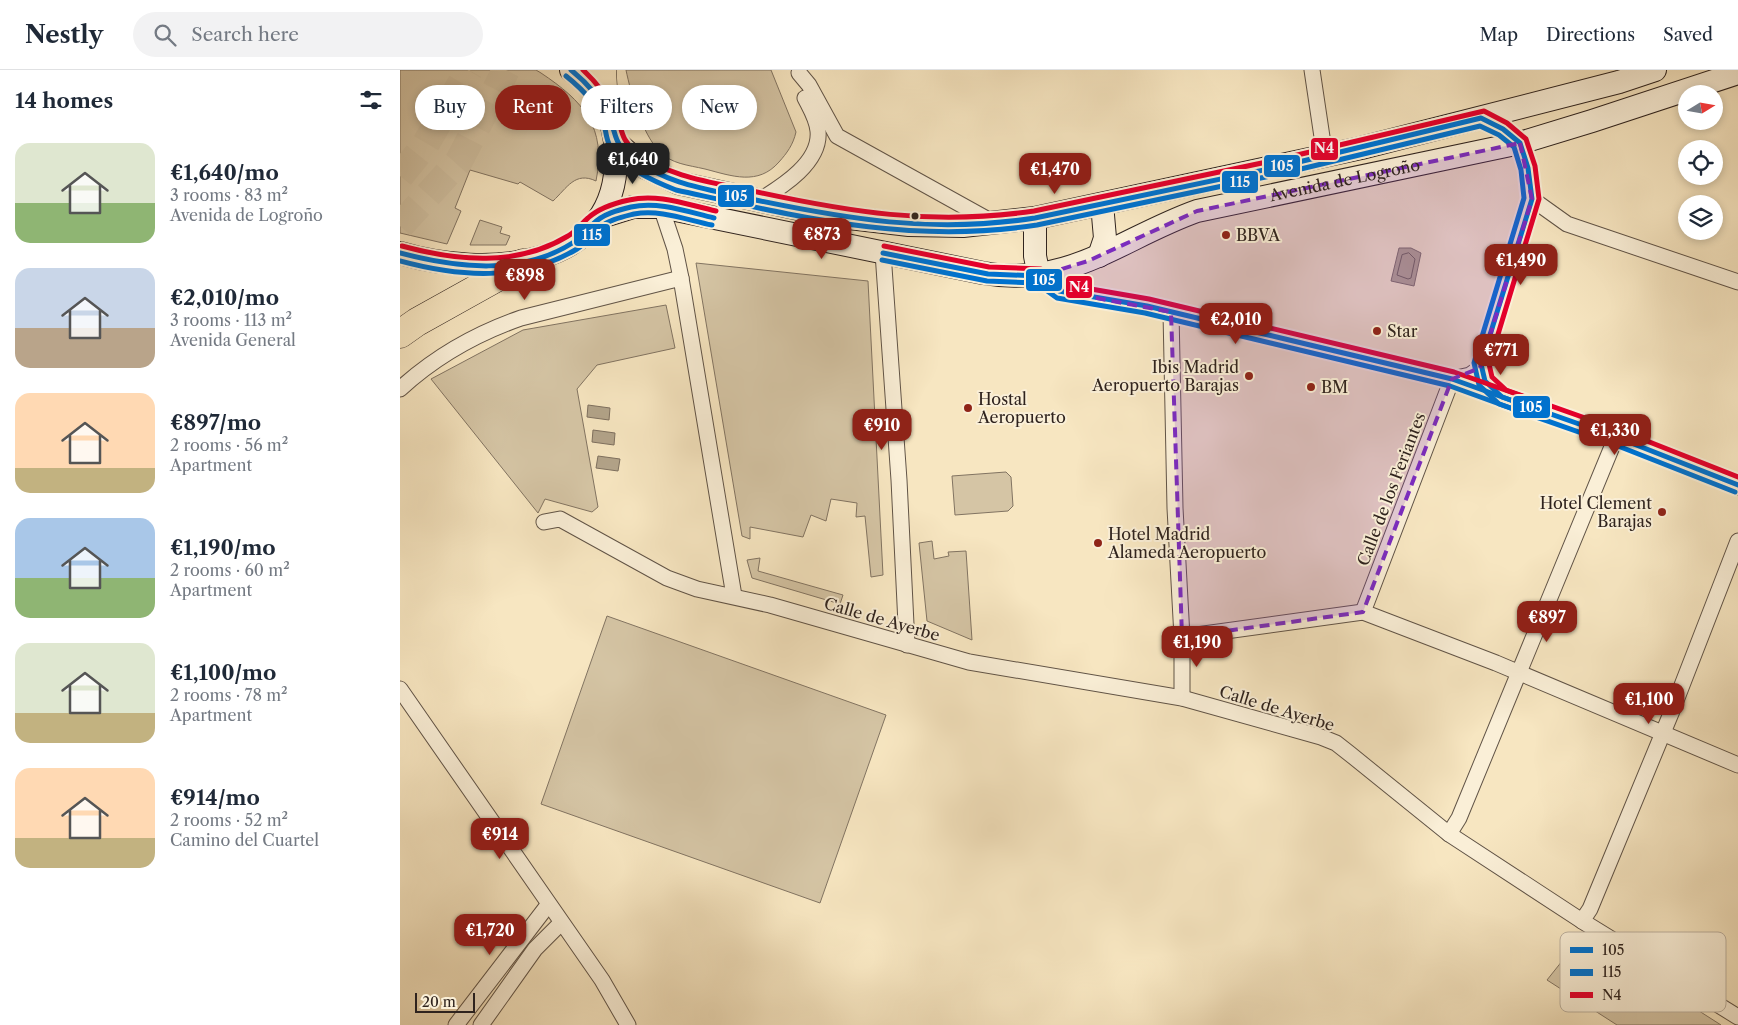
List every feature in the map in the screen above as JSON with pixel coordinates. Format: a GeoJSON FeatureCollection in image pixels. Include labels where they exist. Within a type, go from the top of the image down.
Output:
{"type":"FeatureCollection","features":[{"type":"Feature","properties":{"kind":"highway"},"geometry":{"type":"LineString","coordinates":[[602,70],[603,85]]}},
{"type":"Feature","properties":{"kind":"highway"},"geometry":{"type":"LineString","coordinates":[[400,334],[417,322],[523,263]]}},
{"type":"Feature","properties":{"kind":"main road"},"geometry":{"type":"LineString","coordinates":[[571,70],[588,85]]}},
{"type":"Feature","properties":{"kind":"main road","name":"Avenida de Logroño"},"geometry":{"type":"LineString","coordinates":[[616,142],[646,168],[678,183],[832,216],[883,222],[963,226],[996,224],[1036,218],[1325,157],[1481,118],[1654,70]]}},
{"type":"Feature","properties":{"kind":"main road","name":"Avenida de Logroño"},"geometry":{"type":"LineString","coordinates":[[601,217],[633,207],[661,207],[988,274],[1039,276],[1065,270],[1179,217],[1197,211],[1520,143],[1738,72]]}},
{"type":"Feature","properties":{"kind":"main road"},"geometry":{"type":"LineString","coordinates":[[400,253],[418,258],[477,266],[523,263],[558,251],[574,242],[601,217],[614,183],[616,142],[614,130]]}},
{"type":"Feature","properties":{"kind":"main road"},"geometry":{"type":"LineString","coordinates":[[1098,256],[1105,238],[1102,204]]}},
{"type":"Feature","properties":{"kind":"main road"},"geometry":{"type":"LineString","coordinates":[[1036,218],[1035,256],[1039,276]]}},
{"type":"Feature","properties":{"kind":"street"},"geometry":{"type":"LineString","coordinates":[[1312,70],[1325,157]]}},
{"type":"Feature","properties":{"kind":"street"},"geometry":{"type":"LineString","coordinates":[[760,200],[794,176],[815,150],[818,132],[815,119],[800,88],[798,71]]}},
{"type":"Feature","properties":{"kind":"street"},"geometry":{"type":"LineString","coordinates":[[798,71],[809,85],[837,136],[996,224]]}},
{"type":"Feature","properties":{"kind":"street"},"geometry":{"type":"LineString","coordinates":[[1452,379],[1470,375],[1480,368],[1532,198],[1528,168],[1520,143],[1503,129],[1481,118]]}},
{"type":"Feature","properties":{"kind":"street"},"geometry":{"type":"LineString","coordinates":[[1532,198],[1567,224],[1738,282]]}},
{"type":"Feature","properties":{"kind":"street"},"geometry":{"type":"LineString","coordinates":[[661,207],[675,249],[681,278],[734,596]]}},
{"type":"Feature","properties":{"kind":"street"},"geometry":{"type":"LineString","coordinates":[[883,253],[899,480],[907,646]]}},
{"type":"Feature","properties":{"kind":"street"},"geometry":{"type":"LineString","coordinates":[[1039,276],[1059,290],[1171,312],[1452,379],[1616,437],[1738,485]]}},
{"type":"Feature","properties":{"kind":"street"},"geometry":{"type":"LineString","coordinates":[[400,390],[432,361],[476,335],[500,325],[681,278]]}},
{"type":"Feature","properties":{"kind":"street"},"geometry":{"type":"LineString","coordinates":[[1171,312],[1175,508],[1182,637],[1182,698]]}},
{"type":"Feature","properties":{"kind":"street"},"geometry":{"type":"LineString","coordinates":[[1480,368],[1485,381],[1502,397]]}},
{"type":"Feature","properties":{"kind":"street","name":"Calle de los Feriantes"},"geometry":{"type":"LineString","coordinates":[[1363,612],[1452,379]]}},
{"type":"Feature","properties":{"kind":"street"},"geometry":{"type":"LineString","coordinates":[[1449,834],[1459,818],[1616,437]]}},
{"type":"Feature","properties":{"kind":"street","name":"Calle de Ayerbe"},"geometry":{"type":"LineString","coordinates":[[544,522],[560,519],[667,578],[697,588],[734,596],[968,662],[1182,698],[1321,737],[1336,743],[1449,834],[1600,932]]}},
{"type":"Feature","properties":{"kind":"street"},"geometry":{"type":"LineString","coordinates":[[1582,921],[1590,909],[1738,541]]}},
{"type":"Feature","properties":{"kind":"street"},"geometry":{"type":"LineString","coordinates":[[1182,637],[1363,612],[1519,673],[1738,765]]}},
{"type":"Feature","properties":{"kind":"street"},"geometry":{"type":"LineString","coordinates":[[400,689],[548,905],[602,980],[629,1022]]}},
{"type":"Feature","properties":{"kind":"street"},"geometry":{"type":"LineString","coordinates":[[456,1025],[548,905]]}},
{"type":"Feature","properties":{"kind":"street"},"geometry":{"type":"LineString","coordinates":[[481,1025],[535,949],[561,923]]}},
{"type":"Feature","properties":{"kind":"street","name":"Calle de Ayerbe"},"geometry":{"type":"LineString","coordinates":[[1726,1010],[1738,1017]]}},
{"type":"Feature","properties":{"kind":"highlighted area"},"geometry":{"type":"Polygon","coordinates":[[[1520,143],[1532,199],[1480,368],[1452,379],[1363,612],[1182,637],[1171,312],[1059,291],[1039,276],[1088,261],[1197,211],[1520,143]]]}},
{"type":"Feature","properties":{"kind":"shaded area"},"geometry":{"type":"Polygon","coordinates":[[[400,70],[536,70],[558,85],[495,85],[495,130],[571,130],[571,96],[580,105],[581,130],[595,130],[599,162],[596,181],[582,178],[572,182],[553,201],[520,182],[518,184],[470,170],[455,208],[461,211],[447,244],[400,233],[400,70]]]}},
{"type":"Feature","properties":{"kind":"shaded area"},"geometry":{"type":"Polygon","coordinates":[[[626,70],[771,70],[796,132],[793,141],[779,162],[771,169],[753,177],[735,176],[686,165],[669,159],[659,151],[645,130],[672,130],[672,85],[630,85],[626,70]]]}},
{"type":"Feature","properties":{"kind":"shaded area"},"geometry":{"type":"Polygon","coordinates":[[[480,220],[502,227],[500,233],[510,236],[506,245],[470,245],[480,220]]]}},
{"type":"Feature","properties":{"kind":"shaded area"},"geometry":{"type":"Polygon","coordinates":[[[696,263],[868,281],[883,575],[871,577],[865,516],[856,517],[857,503],[831,499],[826,521],[811,515],[803,537],[750,527],[750,539],[742,536],[696,263]]]}},
{"type":"Feature","properties":{"kind":"shaded area"},"geometry":{"type":"Polygon","coordinates":[[[666,305],[675,348],[597,365],[577,389],[598,507],[592,512],[545,499],[538,513],[431,379],[523,330],[666,305]]]}},
{"type":"Feature","properties":{"kind":"shaded area"},"geometry":{"type":"Polygon","coordinates":[[[1006,472],[1011,477],[1013,506],[1008,511],[955,515],[952,476],[1006,472]]]}},
{"type":"Feature","properties":{"kind":"shaded area"},"geometry":{"type":"Polygon","coordinates":[[[932,541],[934,559],[949,556],[948,552],[966,551],[972,640],[927,621],[919,543],[932,541]]]}},
{"type":"Feature","properties":{"kind":"shaded area"},"geometry":{"type":"Polygon","coordinates":[[[760,558],[758,571],[843,595],[840,604],[752,578],[747,560],[760,558]]]}},
{"type":"Feature","properties":{"kind":"shaded area"},"geometry":{"type":"Polygon","coordinates":[[[607,616],[886,715],[820,903],[541,804],[607,616]]]}},
{"type":"Feature","properties":{"kind":"shaded area"},"geometry":{"type":"Polygon","coordinates":[[[1560,964],[1560,988],[1547,980],[1560,964]]]}},
{"type":"Feature","properties":{"kind":"shaded area"},"geometry":{"type":"Polygon","coordinates":[[[1597,1012],[1701,1012],[1721,1025],[1617,1025],[1597,1012]]]}},
{"type":"Feature","properties":{"kind":"water"},"geometry":{"type":"Polygon","coordinates":[[[1399,248],[1411,248],[1421,253],[1414,286],[1391,281],[1399,248]]]}},
{"type":"Feature","properties":{"kind":"water"},"geometry":{"type":"Polygon","coordinates":[[[588,405],[610,408],[609,420],[587,417],[588,405]]]}},
{"type":"Feature","properties":{"kind":"water"},"geometry":{"type":"Polygon","coordinates":[[[593,430],[615,433],[614,445],[592,442],[593,430]]]}},
{"type":"Feature","properties":{"kind":"water"},"geometry":{"type":"Polygon","coordinates":[[[598,456],[620,459],[618,471],[596,468],[598,456]]]}},
{"type":"Feature","properties":{"kind":"tunnel"},"geometry":{"type":"LineString","coordinates":[[400,176],[425,145],[469,70]]}},
{"type":"Feature","properties":{"kind":"tunnel"},"geometry":{"type":"LineString","coordinates":[[400,226],[459,161],[506,70]]}},
{"type":"Feature","properties":{"kind":"transit line","name":"105"},"geometry":{"type":"LineString","coordinates":[[571,70],[587,84],[604,107],[618,143],[622,148],[635,160],[661,175],[688,185],[783,206],[854,218],[925,224],[997,223],[1035,218],[1278,167],[1481,118],[1503,129],[1520,143],[1528,168],[1532,199],[1481,364],[1485,381],[1502,397],[1616,437],[1738,485]]}},
{"type":"Feature","properties":{"kind":"transit line","name":"N4"},"geometry":{"type":"LineString","coordinates":[[583,70],[597,84],[608,100],[618,118],[626,142],[635,151],[661,167],[704,181],[821,205],[925,217],[997,215],[1034,211],[1276,160],[1484,111],[1507,123],[1526,139],[1535,166],[1539,199],[1489,364],[1492,377],[1506,390],[1619,430],[1738,477]]}},
{"type":"Feature","properties":{"kind":"transit line","name":"115"},"geometry":{"type":"LineString","coordinates":[[566,76],[583,91],[598,110],[610,146],[616,154],[631,167],[658,182],[676,190],[767,210],[855,225],[899,230],[944,232],[1037,225],[1280,174],[1480,126],[1499,135],[1514,147],[1521,170],[1524,198],[1474,363],[1479,385],[1499,404],[1613,444],[1735,492]]}},
{"type":"Feature","properties":{"kind":"transit line","name":"N4"},"geometry":{"type":"LineString","coordinates":[[402,246],[465,258],[508,257],[548,246],[571,234],[597,211],[629,200],[640,198],[662,199],[716,211]]}},
{"type":"Feature","properties":{"kind":"transit line","name":"105"},"geometry":{"type":"LineString","coordinates":[[400,253],[466,265],[489,266],[511,264],[533,260],[554,253],[574,242],[593,224],[606,215],[631,207],[663,206],[714,218]]}},
{"type":"Feature","properties":{"kind":"transit line","name":"115"},"geometry":{"type":"LineString","coordinates":[[400,261],[445,271],[467,273],[512,272],[556,260],[580,247],[599,228],[607,223],[634,214],[664,214],[712,225]]}},
{"type":"Feature","properties":{"kind":"transit line","name":"N4"},"geometry":{"type":"LineString","coordinates":[[884,246],[989,267],[1041,269],[1062,284],[1149,299],[1454,372],[1522,396]]}},
{"type":"Feature","properties":{"kind":"transit line","name":"105"},"geometry":{"type":"LineString","coordinates":[[883,253],[988,274],[1039,276],[1059,291],[1147,306],[1452,379],[1519,403]]}},
{"type":"Feature","properties":{"kind":"transit line","name":"115"},"geometry":{"type":"LineString","coordinates":[[882,260],[987,281],[1036,283],[1057,298],[1145,313],[1450,386],[1516,410]]}},
{"type":"Feature","properties":{"kind":"place","name":"BBVA"},"geometry":{"type":"Point","coordinates":[1226,235]}},
{"type":"Feature","properties":{"kind":"place","name":"Star"},"geometry":{"type":"Point","coordinates":[1377,331]}},
{"type":"Feature","properties":{"kind":"place","name":"Ibis Madrid Aeropuerto Barajas"},"geometry":{"type":"Point","coordinates":[1249,376]}},
{"type":"Feature","properties":{"kind":"place","name":"BM"},"geometry":{"type":"Point","coordinates":[1311,387]}},
{"type":"Feature","properties":{"kind":"place","name":"Hostal Aeropuerto"},"geometry":{"type":"Point","coordinates":[968,408]}},
{"type":"Feature","properties":{"kind":"place","name":"Hotel Clement Barajas"},"geometry":{"type":"Point","coordinates":[1662,512]}},
{"type":"Feature","properties":{"kind":"place","name":"Hotel Madrid Alameda Aeropuerto"},"geometry":{"type":"Point","coordinates":[1098,543]}}]}
